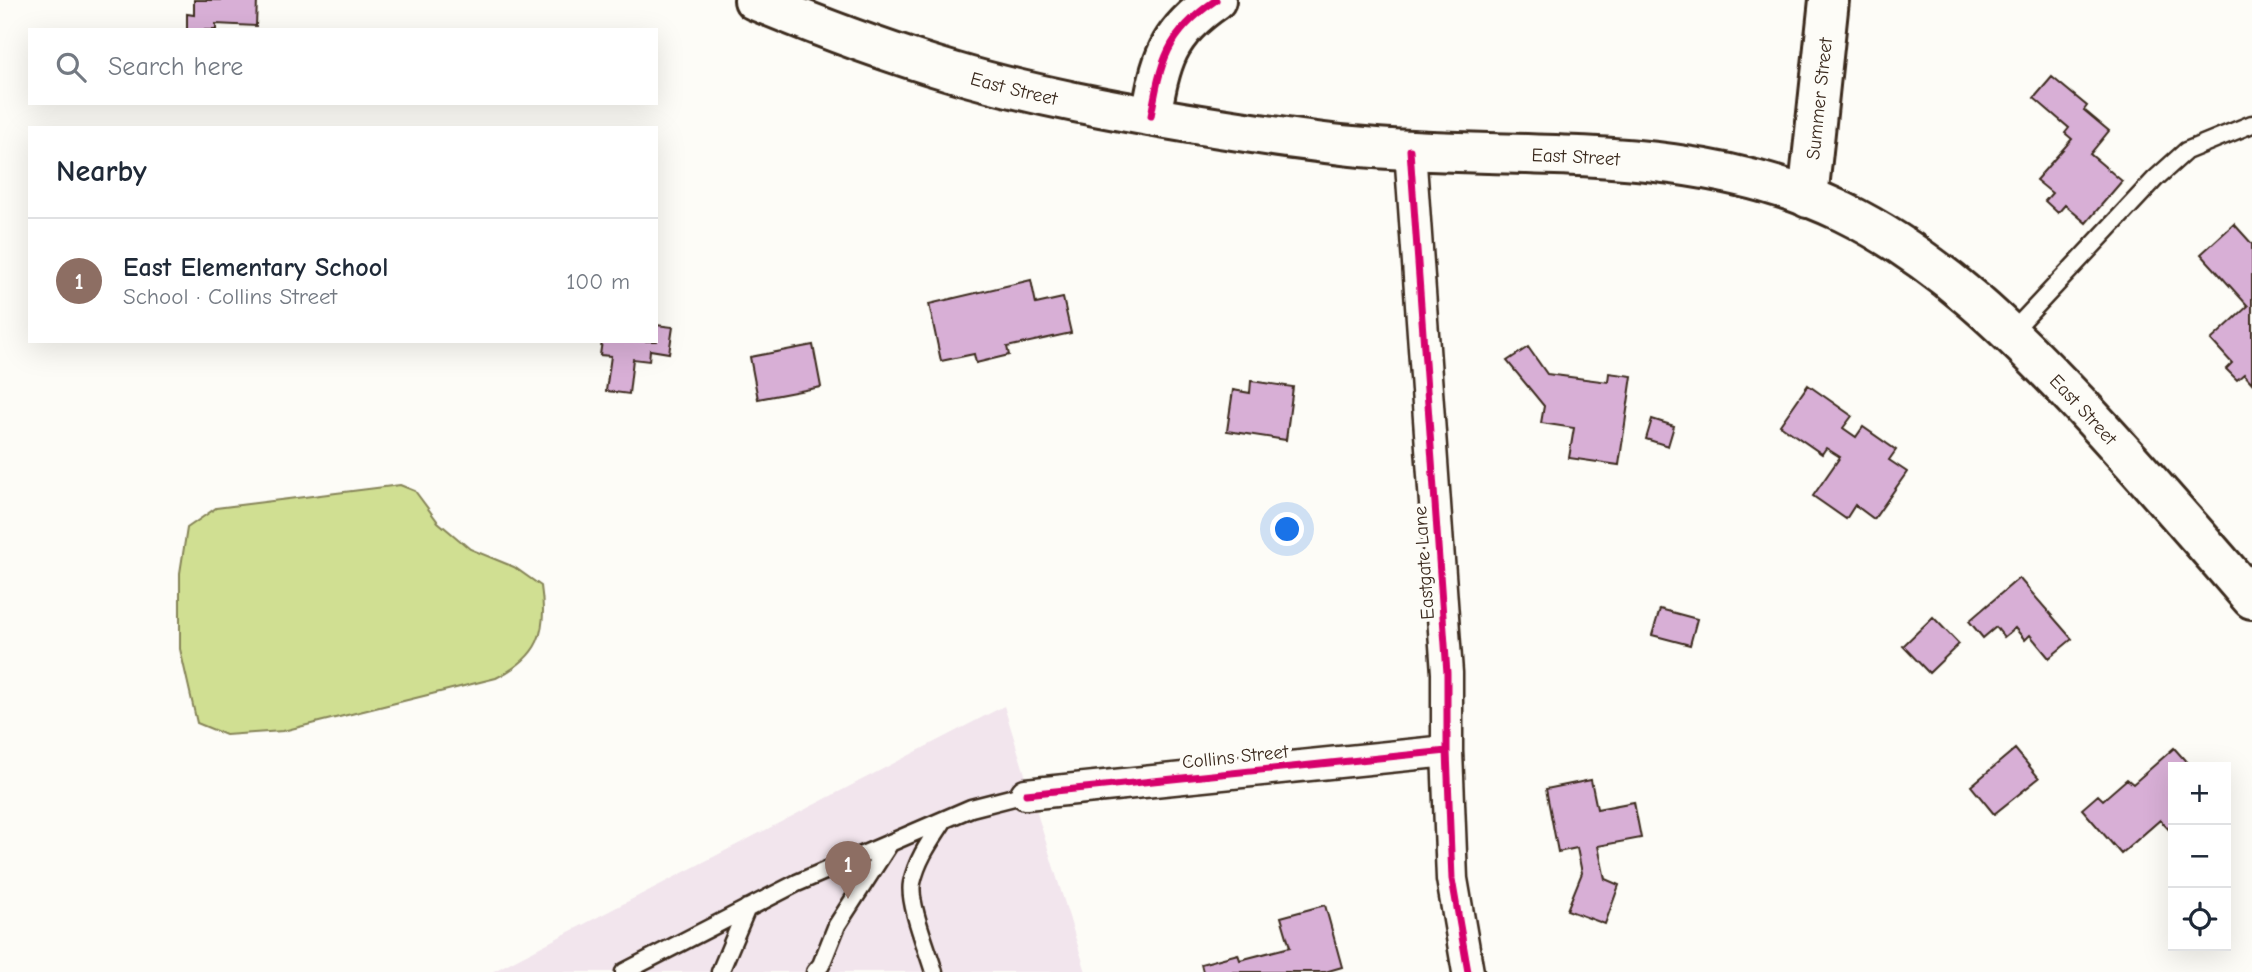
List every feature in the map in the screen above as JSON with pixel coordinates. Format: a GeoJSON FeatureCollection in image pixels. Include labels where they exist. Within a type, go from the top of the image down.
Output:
{"type":"FeatureCollection","features":[{"type":"Feature","properties":{"kind":"main road","name":"East Street"},"geometry":{"type":"LineString","coordinates":[[754,0],[820,27],[950,71],[1023,91],[1151,116],[1302,140],[1410,150],[1567,154],[1669,164],[1736,175],[1808,198],[1843,213],[1923,261],[1978,303],[2011,333],[2103,430],[2252,599]]}},
{"type":"Feature","properties":{"kind":"main road"},"geometry":{"type":"LineString","coordinates":[[1151,116],[1159,69],[1167,51],[1194,17],[1216,0]]}},
{"type":"Feature","properties":{"kind":"main road","name":"Summer Street"},"geometry":{"type":"LineString","coordinates":[[1808,198],[1829,0]]}},
{"type":"Feature","properties":{"kind":"street","name":"Eastgate Lane"},"geometry":{"type":"LineString","coordinates":[[1410,150],[1447,673],[1452,879],[1468,972]]}},
{"type":"Feature","properties":{"kind":"street","name":"Collins Street"},"geometry":{"type":"LineString","coordinates":[[1026,794],[1447,751]]}},
{"type":"Feature","properties":{"kind":"lane"},"geometry":{"type":"LineString","coordinates":[[2011,333],[2155,179],[2186,151],[2252,124]]}},
{"type":"Feature","properties":{"kind":"lane"},"geometry":{"type":"LineString","coordinates":[[624,972],[797,883],[971,808],[1026,794]]}},
{"type":"Feature","properties":{"kind":"lane"},"geometry":{"type":"LineString","coordinates":[[934,972],[916,916],[911,886],[922,854],[944,820]]}},
{"type":"Feature","properties":{"kind":"lane"},"geometry":{"type":"LineString","coordinates":[[819,970],[837,925],[890,843]]}},
{"type":"Feature","properties":{"kind":"lane"},"geometry":{"type":"LineString","coordinates":[[720,972],[747,908]]}},
{"type":"Feature","properties":{"kind":"shaded area"},"geometry":{"type":"Polygon","coordinates":[[[1004,706],[1086,972],[492,972],[1004,706]]]}},
{"type":"Feature","properties":{"kind":"green space"},"geometry":{"type":"Polygon","coordinates":[[[400,485],[415,491],[438,522],[470,549],[514,567],[541,586],[543,617],[541,630],[531,652],[511,670],[496,678],[283,731],[226,735],[197,723],[180,649],[180,573],[187,528],[216,508],[400,485]]]}},
{"type":"Feature","properties":{"kind":"building"},"geometry":{"type":"Polygon","coordinates":[[[194,0],[257,0],[256,26],[216,24],[216,28],[187,28],[187,14],[194,15],[194,0]]]}},
{"type":"Feature","properties":{"kind":"building"},"geometry":{"type":"Polygon","coordinates":[[[2052,77],[2087,106],[2084,110],[2109,131],[2090,154],[2122,181],[2086,223],[2065,205],[2058,213],[2045,201],[2052,193],[2036,180],[2072,139],[2065,133],[2069,128],[2034,98],[2052,77]]]}},
{"type":"Feature","properties":{"kind":"building"},"geometry":{"type":"Polygon","coordinates":[[[2234,224],[2252,244],[2252,383],[2244,374],[2237,380],[2226,369],[2232,363],[2211,340],[2248,306],[2201,254],[2234,224]]]}},
{"type":"Feature","properties":{"kind":"building"},"geometry":{"type":"Polygon","coordinates":[[[1031,280],[1036,304],[1063,298],[1071,333],[1007,347],[1009,355],[976,363],[974,354],[941,361],[929,304],[1031,280]]]}},
{"type":"Feature","properties":{"kind":"building"},"geometry":{"type":"Polygon","coordinates":[[[658,325],[673,327],[669,353],[650,350],[649,361],[633,359],[629,394],[606,391],[611,356],[600,355],[602,343],[658,343],[658,325]]]}},
{"type":"Feature","properties":{"kind":"building"},"geometry":{"type":"Polygon","coordinates":[[[813,345],[821,387],[758,399],[750,357],[813,345]]]}},
{"type":"Feature","properties":{"kind":"building"},"geometry":{"type":"Polygon","coordinates":[[[1528,347],[1547,374],[1608,382],[1609,373],[1632,376],[1619,465],[1569,458],[1574,428],[1541,423],[1544,406],[1507,361],[1528,347]]]}},
{"type":"Feature","properties":{"kind":"building"},"geometry":{"type":"Polygon","coordinates":[[[1251,381],[1293,387],[1286,440],[1227,431],[1233,390],[1250,393],[1251,381]]]}},
{"type":"Feature","properties":{"kind":"building"},"geometry":{"type":"Polygon","coordinates":[[[1808,385],[1852,416],[1843,428],[1856,437],[1863,427],[1896,450],[1889,460],[1907,472],[1874,519],[1855,505],[1846,519],[1813,496],[1840,457],[1826,448],[1822,454],[1780,425],[1808,385]]]}},
{"type":"Feature","properties":{"kind":"building"},"geometry":{"type":"Polygon","coordinates":[[[1652,419],[1674,426],[1668,446],[1646,439],[1652,419]]]}},
{"type":"Feature","properties":{"kind":"building"},"geometry":{"type":"Polygon","coordinates":[[[2019,578],[2072,639],[2049,658],[2030,635],[2025,640],[2015,628],[2004,637],[1996,627],[1983,638],[1969,621],[2019,578]]]}},
{"type":"Feature","properties":{"kind":"building"},"geometry":{"type":"Polygon","coordinates":[[[1660,609],[1697,619],[1690,645],[1652,635],[1660,609]]]}},
{"type":"Feature","properties":{"kind":"building"},"geometry":{"type":"Polygon","coordinates":[[[1933,617],[1959,644],[1929,673],[1903,646],[1933,617]]]}},
{"type":"Feature","properties":{"kind":"building"},"geometry":{"type":"Polygon","coordinates":[[[2174,748],[2187,762],[2168,762],[2168,829],[2160,820],[2121,854],[2082,809],[2098,795],[2103,800],[2127,779],[2133,784],[2174,748]]]}},
{"type":"Feature","properties":{"kind":"building"},"geometry":{"type":"Polygon","coordinates":[[[2015,749],[2039,778],[1994,814],[1971,786],[2015,749]]]}},
{"type":"Feature","properties":{"kind":"building"},"geometry":{"type":"Polygon","coordinates":[[[1591,780],[1597,809],[1634,802],[1641,838],[1598,846],[1605,879],[1619,885],[1605,924],[1567,910],[1582,873],[1577,848],[1558,852],[1546,789],[1591,780]]]}},
{"type":"Feature","properties":{"kind":"building"},"geometry":{"type":"Polygon","coordinates":[[[1325,905],[1342,967],[1325,972],[1203,972],[1201,964],[1238,954],[1240,960],[1290,947],[1281,917],[1325,905]]]}},
{"type":"Feature","properties":{"kind":"cycle path"},"geometry":{"type":"LineString","coordinates":[[1151,116],[1158,79],[1168,50],[1186,25],[1216,0]]}},
{"type":"Feature","properties":{"kind":"cycle path"},"geometry":{"type":"LineString","coordinates":[[1410,150],[1447,673],[1452,879],[1468,972]]}},
{"type":"Feature","properties":{"kind":"cycle path"},"geometry":{"type":"LineString","coordinates":[[1026,794],[1447,751]]}},
{"type":"Feature","properties":{"kind":"place","name":"East Elementary School"},"geometry":{"type":"Point","coordinates":[848,899]}}]}
